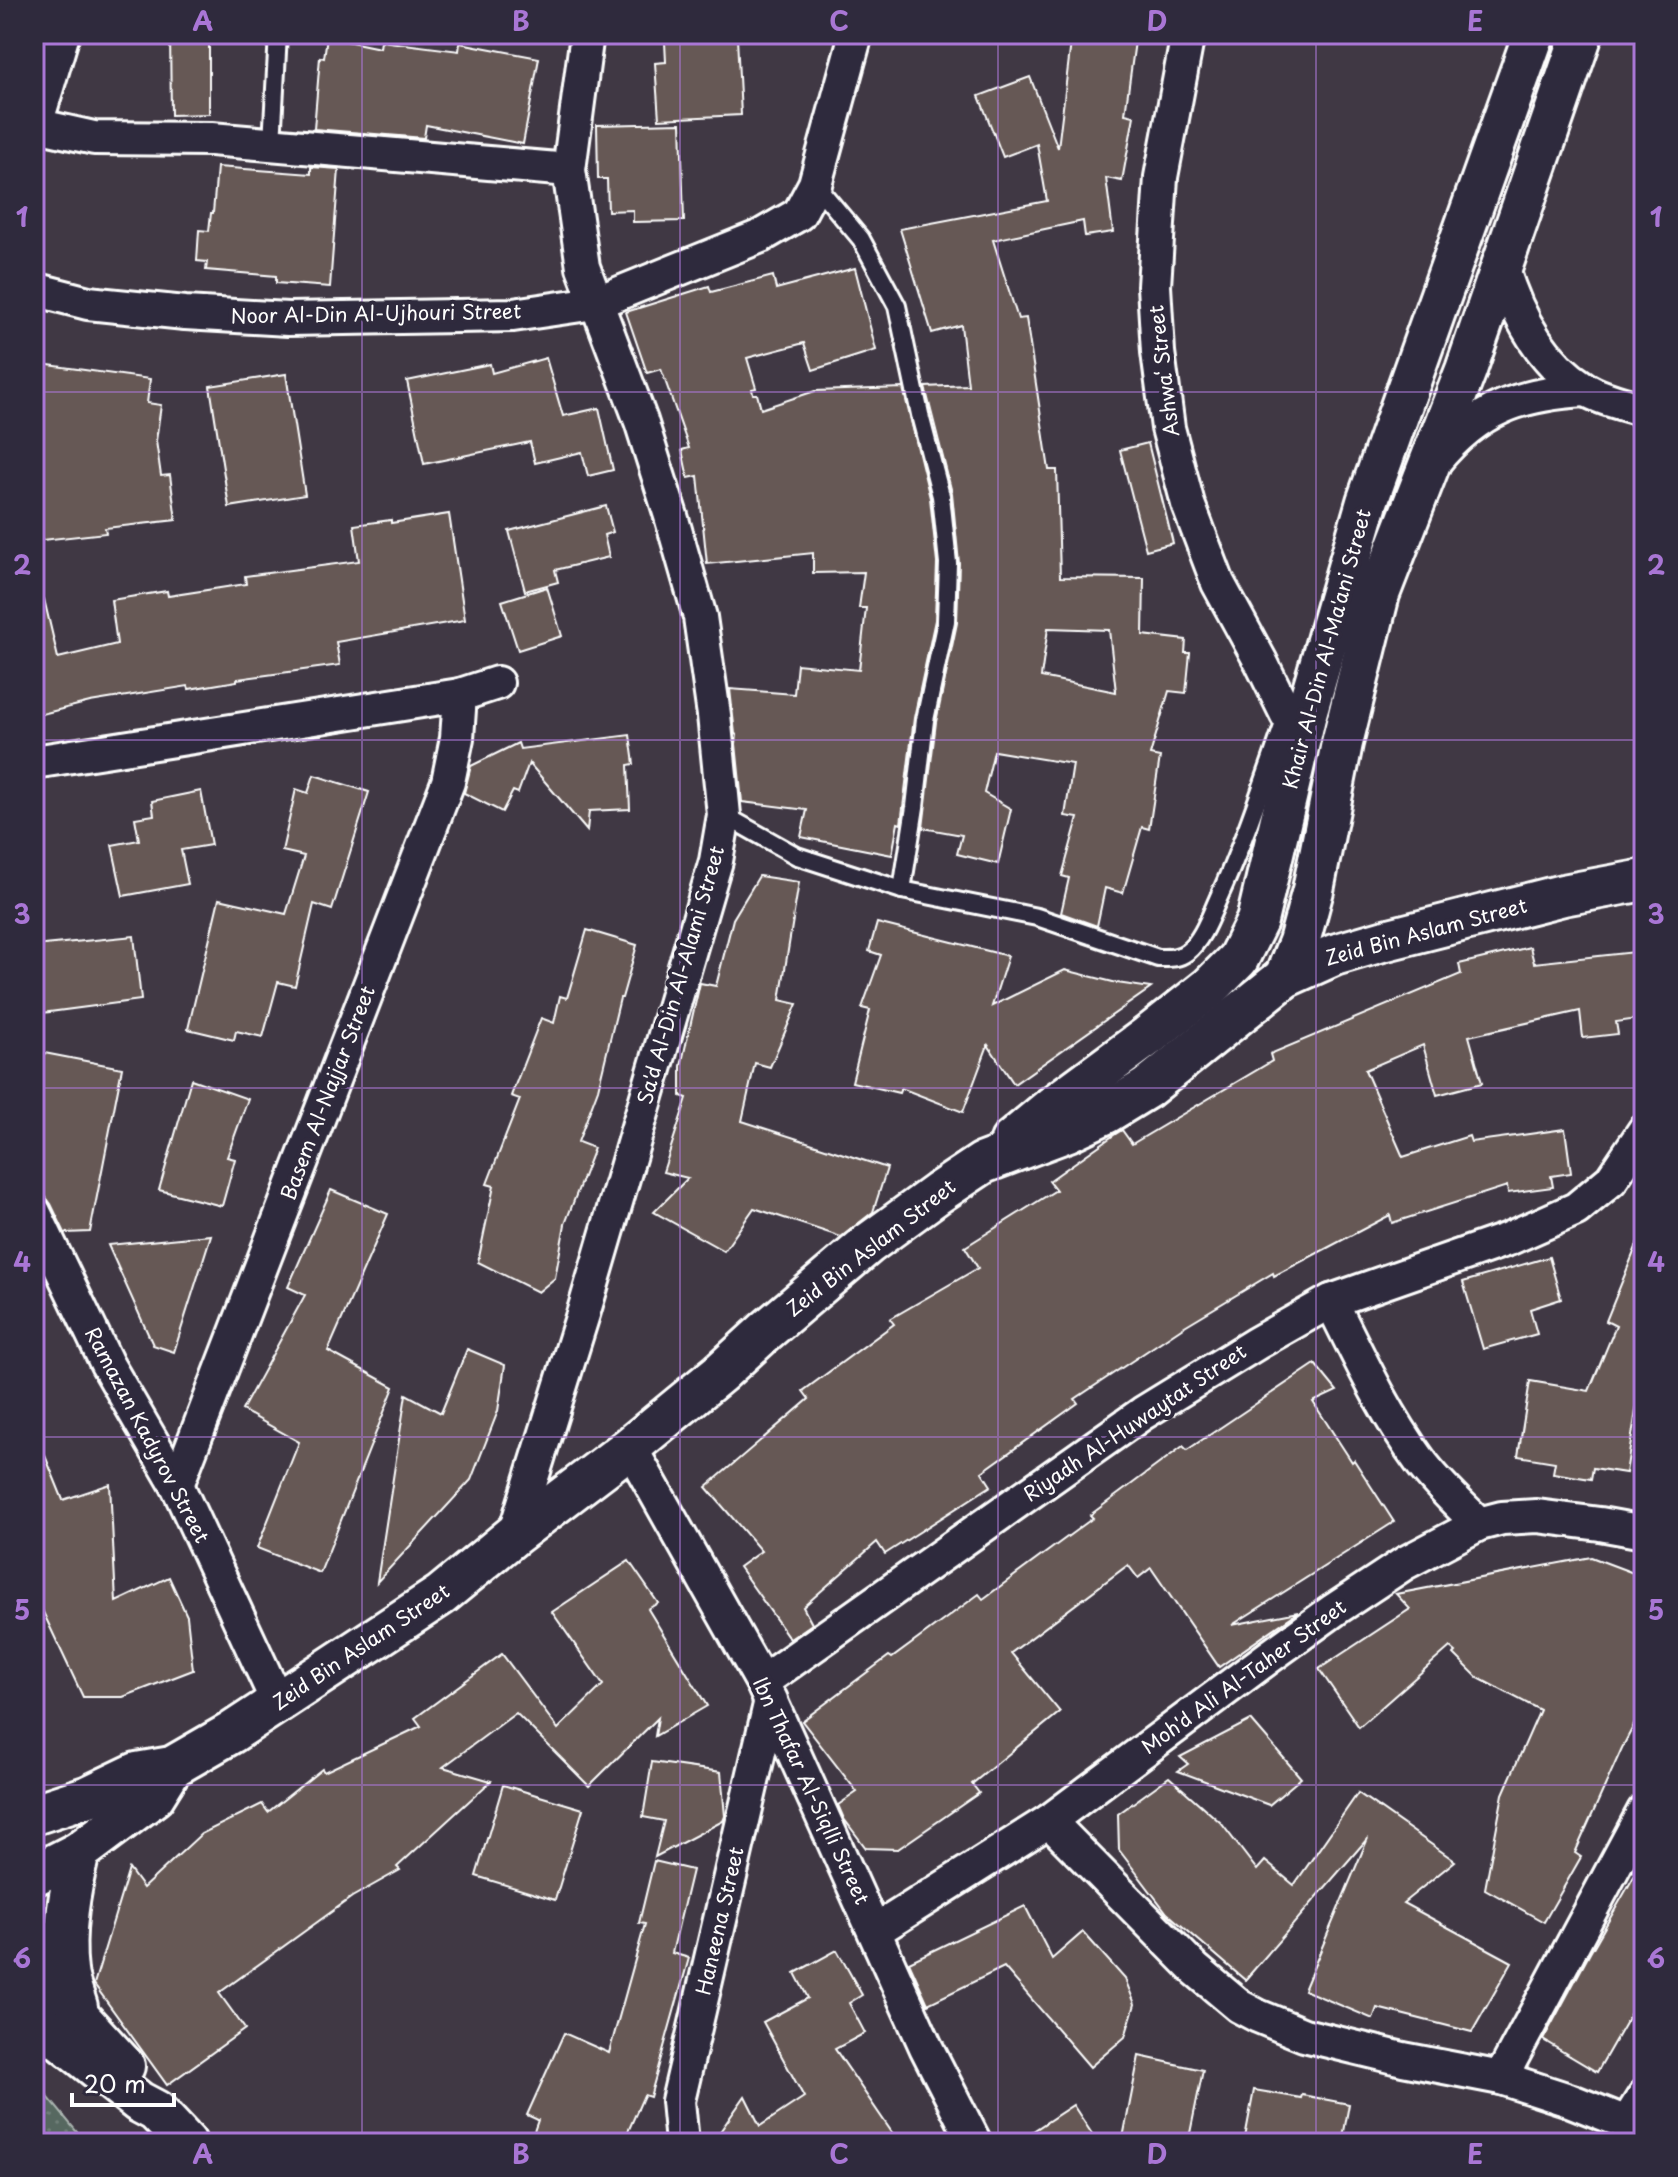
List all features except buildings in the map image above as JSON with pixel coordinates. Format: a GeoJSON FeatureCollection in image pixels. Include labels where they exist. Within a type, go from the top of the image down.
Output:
{"type":"FeatureCollection","features":[{"type":"Feature","properties":{"kind":"street"},"geometry":{"type":"LineString","coordinates":[[63,34],[35,128],[94,138],[272,143],[569,170]]}},
{"type":"Feature","properties":{"kind":"street","name":"Sa'd Al-Din Al-Alami Street"},"geometry":{"type":"LineString","coordinates":[[514,1535],[584,1311],[716,861],[724,815],[700,617],[641,421],[583,267],[569,170],[587,34]]}},
{"type":"Feature","properties":{"kind":"street","name":"Noor Al-Din Al-Ujhouri Street"},"geometry":{"type":"LineString","coordinates":[[34,289],[102,304],[288,319],[513,315],[595,303],[761,236],[799,214],[815,184],[856,34]]}},
{"type":"Feature","properties":{"kind":"street","name":"Ashwa‘ Street"},"geometry":{"type":"LineString","coordinates":[[1188,34],[1161,177],[1154,286],[1158,352],[1168,428],[1188,504],[1218,583],[1261,662],[1296,716]]}},
{"type":"Feature","properties":{"kind":"street","name":"Khair Al-Din Al-Ma'ani Street"},"geometry":{"type":"LineString","coordinates":[[983,1163],[1210,987],[1238,959],[1257,921],[1296,716],[1367,502],[1534,34]]}},
{"type":"Feature","properties":{"kind":"street","name":"Khair Al-Din Al-Ma'ani Street"},"geometry":{"type":"LineString","coordinates":[[1285,977],[1299,942],[1313,890],[1342,743],[1379,594],[1466,370],[1582,34]]}},
{"type":"Feature","properties":{"kind":"street"},"geometry":{"type":"LineString","coordinates":[[1502,266],[1510,295],[1523,323],[1551,359],[1586,390]]}},
{"type":"Feature","properties":{"kind":"street"},"geometry":{"type":"LineString","coordinates":[[1428,469],[1452,441],[1480,418],[1513,401],[1549,392],[1586,390],[1644,410]]}},
{"type":"Feature","properties":{"kind":"street"},"geometry":{"type":"LineString","coordinates":[[34,762],[460,695],[497,683]]}},
{"type":"Feature","properties":{"kind":"street","name":"Basem Al-Najjar Street"},"geometry":{"type":"LineString","coordinates":[[177,1485],[448,782],[457,738],[460,695]]}},
{"type":"Feature","properties":{"kind":"street","name":"Zeid Bin Aslam Street"},"geometry":{"type":"LineString","coordinates":[[34,1814],[89,1796],[137,1773],[172,1767],[278,1703],[441,1595],[630,1447],[868,1244],[983,1163],[1081,1125],[1147,1088],[1285,977],[1334,955],[1396,937],[1563,895],[1644,880]]}},
{"type":"Feature","properties":{"kind":"street","name":"Riyadh Al-Huwaytat Street"},"geometry":{"type":"LineString","coordinates":[[767,1691],[1143,1413],[1331,1301],[1508,1239],[1576,1209],[1611,1180],[1644,1131]]}},
{"type":"Feature","properties":{"kind":"street","name":"Ramazan Kadyrov Street"},"geometry":{"type":"LineString","coordinates":[[34,1212],[107,1364],[177,1485],[278,1703]]}},
{"type":"Feature","properties":{"kind":"street"},"geometry":{"type":"LineString","coordinates":[[1331,1301],[1370,1379],[1407,1443],[1439,1484],[1479,1524]]}},
{"type":"Feature","properties":{"kind":"street","name":"Ibn Thafar Al-Siqlli Street"},"geometry":{"type":"LineString","coordinates":[[630,1447],[767,1691],[926,2047],[975,2143]]}},
{"type":"Feature","properties":{"kind":"street","name":"Moh'd Ali Al-Taher Street"},"geometry":{"type":"LineString","coordinates":[[875,1931],[1049,1821],[1334,1610],[1405,1563],[1479,1524],[1502,1518],[1537,1516],[1644,1532]]}},
{"type":"Feature","properties":{"kind":"street","name":"Haneena Street"},"geometry":{"type":"LineString","coordinates":[[682,2143],[678,2101],[767,1691]]}},
{"type":"Feature","properties":{"kind":"street","name":"Zeid Bin Aslam Street"},"geometry":{"type":"LineString","coordinates":[[34,1875],[79,1852],[154,1796],[172,1767]]}},
{"type":"Feature","properties":{"kind":"street"},"geometry":{"type":"LineString","coordinates":[[1501,2078],[1644,1811]]}},
{"type":"Feature","properties":{"kind":"street"},"geometry":{"type":"LineString","coordinates":[[1049,1821],[1195,1969],[1239,2006],[1276,2025],[1304,2035],[1403,2059],[1501,2078],[1569,2100],[1635,2129],[1644,2096]]}},
{"type":"Feature","properties":{"kind":"street"},"geometry":{"type":"LineString","coordinates":[[79,1852],[71,1885],[66,1948],[67,1973],[81,2019]]}},
{"type":"Feature","properties":{"kind":"street"},"geometry":{"type":"LineString","coordinates":[[34,1961],[81,2019],[150,2094],[156,2111]]}},
{"type":"Feature","properties":{"kind":"street"},"geometry":{"type":"LineString","coordinates":[[34,2018],[139,2102],[156,2111],[186,2143]]}},
{"type":"Feature","properties":{"kind":"lane"},"geometry":{"type":"LineString","coordinates":[[272,143],[278,34]]}},
{"type":"Feature","properties":{"kind":"lane"},"geometry":{"type":"LineString","coordinates":[[815,184],[861,239],[897,306],[941,496],[948,563],[946,621],[925,720],[902,890]]}},
{"type":"Feature","properties":{"kind":"lane"},"geometry":{"type":"LineString","coordinates":[[724,815],[797,856],[902,890],[1037,917],[1158,958],[1173,958],[1185,954],[1193,946],[1209,920],[1296,716]]}},
{"type":"Feature","properties":{"kind":"green space"},"geometry":{"type":"Polygon","coordinates":[[[34,2080],[86,2143],[34,2143],[34,2080]]]}}]}
